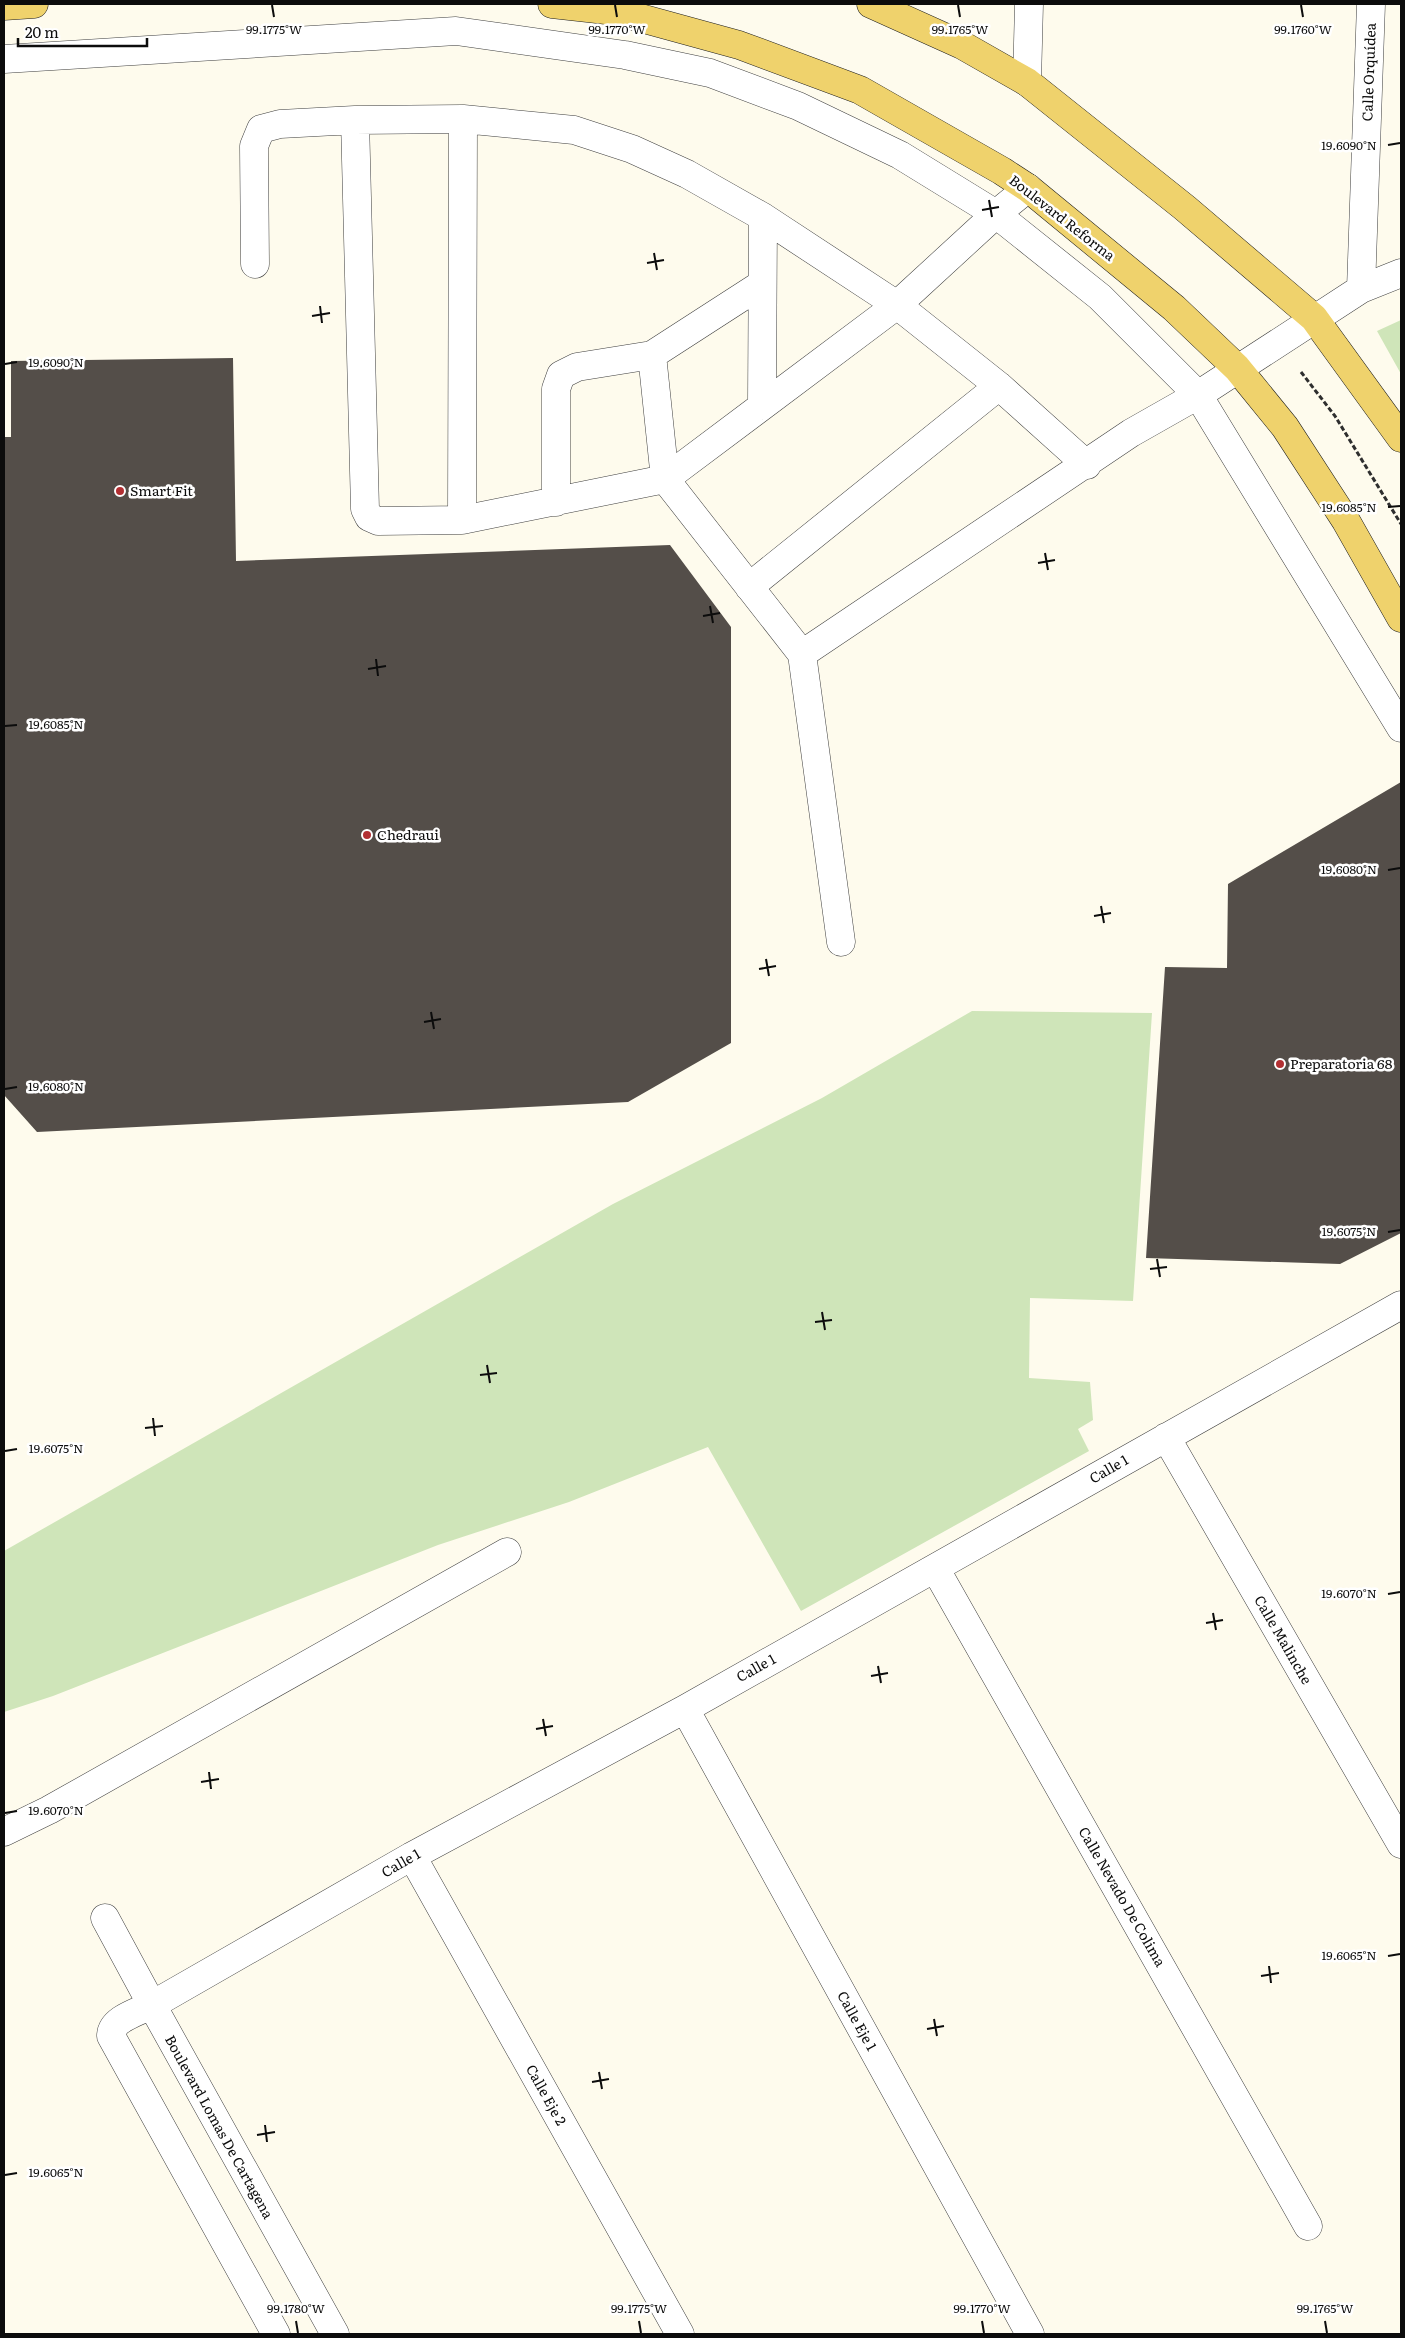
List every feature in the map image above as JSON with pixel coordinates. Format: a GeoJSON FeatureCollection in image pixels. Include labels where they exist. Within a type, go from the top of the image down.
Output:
{"type":"FeatureCollection","features":[{"type":"Feature","properties":{"kind":"main road"},"geometry":{"type":"LineString","coordinates":[[4,6],[34,4]]}},
{"type":"Feature","properties":{"kind":"main road","name":"Boulevard Reforma"},"geometry":{"type":"LineString","coordinates":[[552,4],[615,11],[739,45],[860,90],[1002,171],[1028,188],[1174,308],[1237,368],[1285,427],[1346,521],[1401,618]]}},
{"type":"Feature","properties":{"kind":"main road"},"geometry":{"type":"LineString","coordinates":[[871,4],[962,45],[1027,82],[1185,208],[1314,318],[1401,438]]}},
{"type":"Feature","properties":{"kind":"street"},"geometry":{"type":"LineString","coordinates":[[1027,82],[1029,4]]}},
{"type":"Feature","properties":{"kind":"street","name":"Calle Orquídea"},"geometry":{"type":"LineString","coordinates":[[1361,289],[1371,4]]}},
{"type":"Feature","properties":{"kind":"street"},"geometry":{"type":"LineString","coordinates":[[4,59],[456,31],[625,55],[710,73],[798,106],[900,155],[996,214],[1100,297],[1198,395],[1401,728]]}},
{"type":"Feature","properties":{"kind":"street"},"geometry":{"type":"LineString","coordinates":[[462,520],[463,119]]}},
{"type":"Feature","properties":{"kind":"street"},"geometry":{"type":"LineString","coordinates":[[255,264],[254,146],[261,129],[280,124],[355,120],[463,119],[574,130],[624,146],[687,174],[762,217],[897,305],[999,386],[1086,465]]}},
{"type":"Feature","properties":{"kind":"street"},"geometry":{"type":"LineString","coordinates":[[355,120],[365,510],[370,517],[378,521],[462,520],[665,479],[897,305],[996,214],[1028,188]]}},
{"type":"Feature","properties":{"kind":"street"},"geometry":{"type":"LineString","coordinates":[[762,217],[762,406]]}},
{"type":"Feature","properties":{"kind":"street"},"geometry":{"type":"LineString","coordinates":[[802,654],[1131,433],[1198,395],[1361,289],[1401,273]]}},
{"type":"Feature","properties":{"kind":"street"},"geometry":{"type":"LineString","coordinates":[[556,502],[556,389],[561,375],[577,366],[652,355],[762,284]]}},
{"type":"Feature","properties":{"kind":"street"},"geometry":{"type":"LineString","coordinates":[[652,355],[665,479],[802,654],[841,942]]}},
{"type":"Feature","properties":{"kind":"street"},"geometry":{"type":"LineString","coordinates":[[749,587],[999,386]]}},
{"type":"Feature","properties":{"kind":"street","name":"Calle 1"},"geometry":{"type":"LineString","coordinates":[[276,2334],[110,2036],[111,2029],[116,2023],[152,2005],[412,1856],[684,1709],[1401,1305]]}},
{"type":"Feature","properties":{"kind":"street","name":"Calle Malinche"},"geometry":{"type":"LineString","coordinates":[[1166,1437],[1401,1844]]}},
{"type":"Feature","properties":{"kind":"street"},"geometry":{"type":"LineString","coordinates":[[4,1832],[49,1810],[507,1552]]}},
{"type":"Feature","properties":{"kind":"street","name":"Calle Nevado De Colima"},"geometry":{"type":"LineString","coordinates":[[935,1568],[1308,2226]]}},
{"type":"Feature","properties":{"kind":"street","name":"Calle Eje 1"},"geometry":{"type":"LineString","coordinates":[[684,1709],[1030,2334]]}},
{"type":"Feature","properties":{"kind":"street","name":"Calle Eje 2"},"geometry":{"type":"LineString","coordinates":[[412,1856],[680,2334]]}},
{"type":"Feature","properties":{"kind":"street","name":"Boulevard Lomas De Cartagena"},"geometry":{"type":"LineString","coordinates":[[106,1918],[334,2334]]}},
{"type":"Feature","properties":{"kind":"path"},"geometry":{"type":"LineString","coordinates":[[1278,342],[1336,416],[1401,524]]}},
{"type":"Feature","properties":{"kind":"green space"},"geometry":{"type":"Polygon","coordinates":[[[1401,320],[1401,374],[1377,331],[1401,320]]]}},
{"type":"Feature","properties":{"kind":"green space"},"geometry":{"type":"Polygon","coordinates":[[[972,1011],[1152,1013],[1133,1301],[1030,1298],[1029,1378],[1090,1382],[1093,1420],[1078,1429],[1089,1451],[801,1611],[708,1447],[569,1502],[438,1545],[53,1696],[4,1712],[4,1551],[613,1204],[822,1098],[972,1011]]]}},
{"type":"Feature","properties":{"kind":"building","name":"Chedraui"},"geometry":{"type":"Polygon","coordinates":[[[233,358],[236,561],[670,545],[731,627],[731,1043],[628,1102],[37,1132],[4,1095],[4,437],[11,437],[11,361],[233,358]]]}},
{"type":"Feature","properties":{"kind":"building","name":"Preparatoria 68"},"geometry":{"type":"Polygon","coordinates":[[[1401,782],[1401,1233],[1340,1264],[1146,1258],[1165,967],[1227,968],[1228,884],[1401,782]]]}},
{"type":"Feature","properties":{"kind":"place","name":"Smart Fit"},"geometry":{"type":"Point","coordinates":[120,491]}},
{"type":"Feature","properties":{"kind":"place","name":"Chedraui"},"geometry":{"type":"Point","coordinates":[367,835]}},
{"type":"Feature","properties":{"kind":"place","name":"Preparatoria 68"},"geometry":{"type":"Point","coordinates":[1280,1064]}}]}
